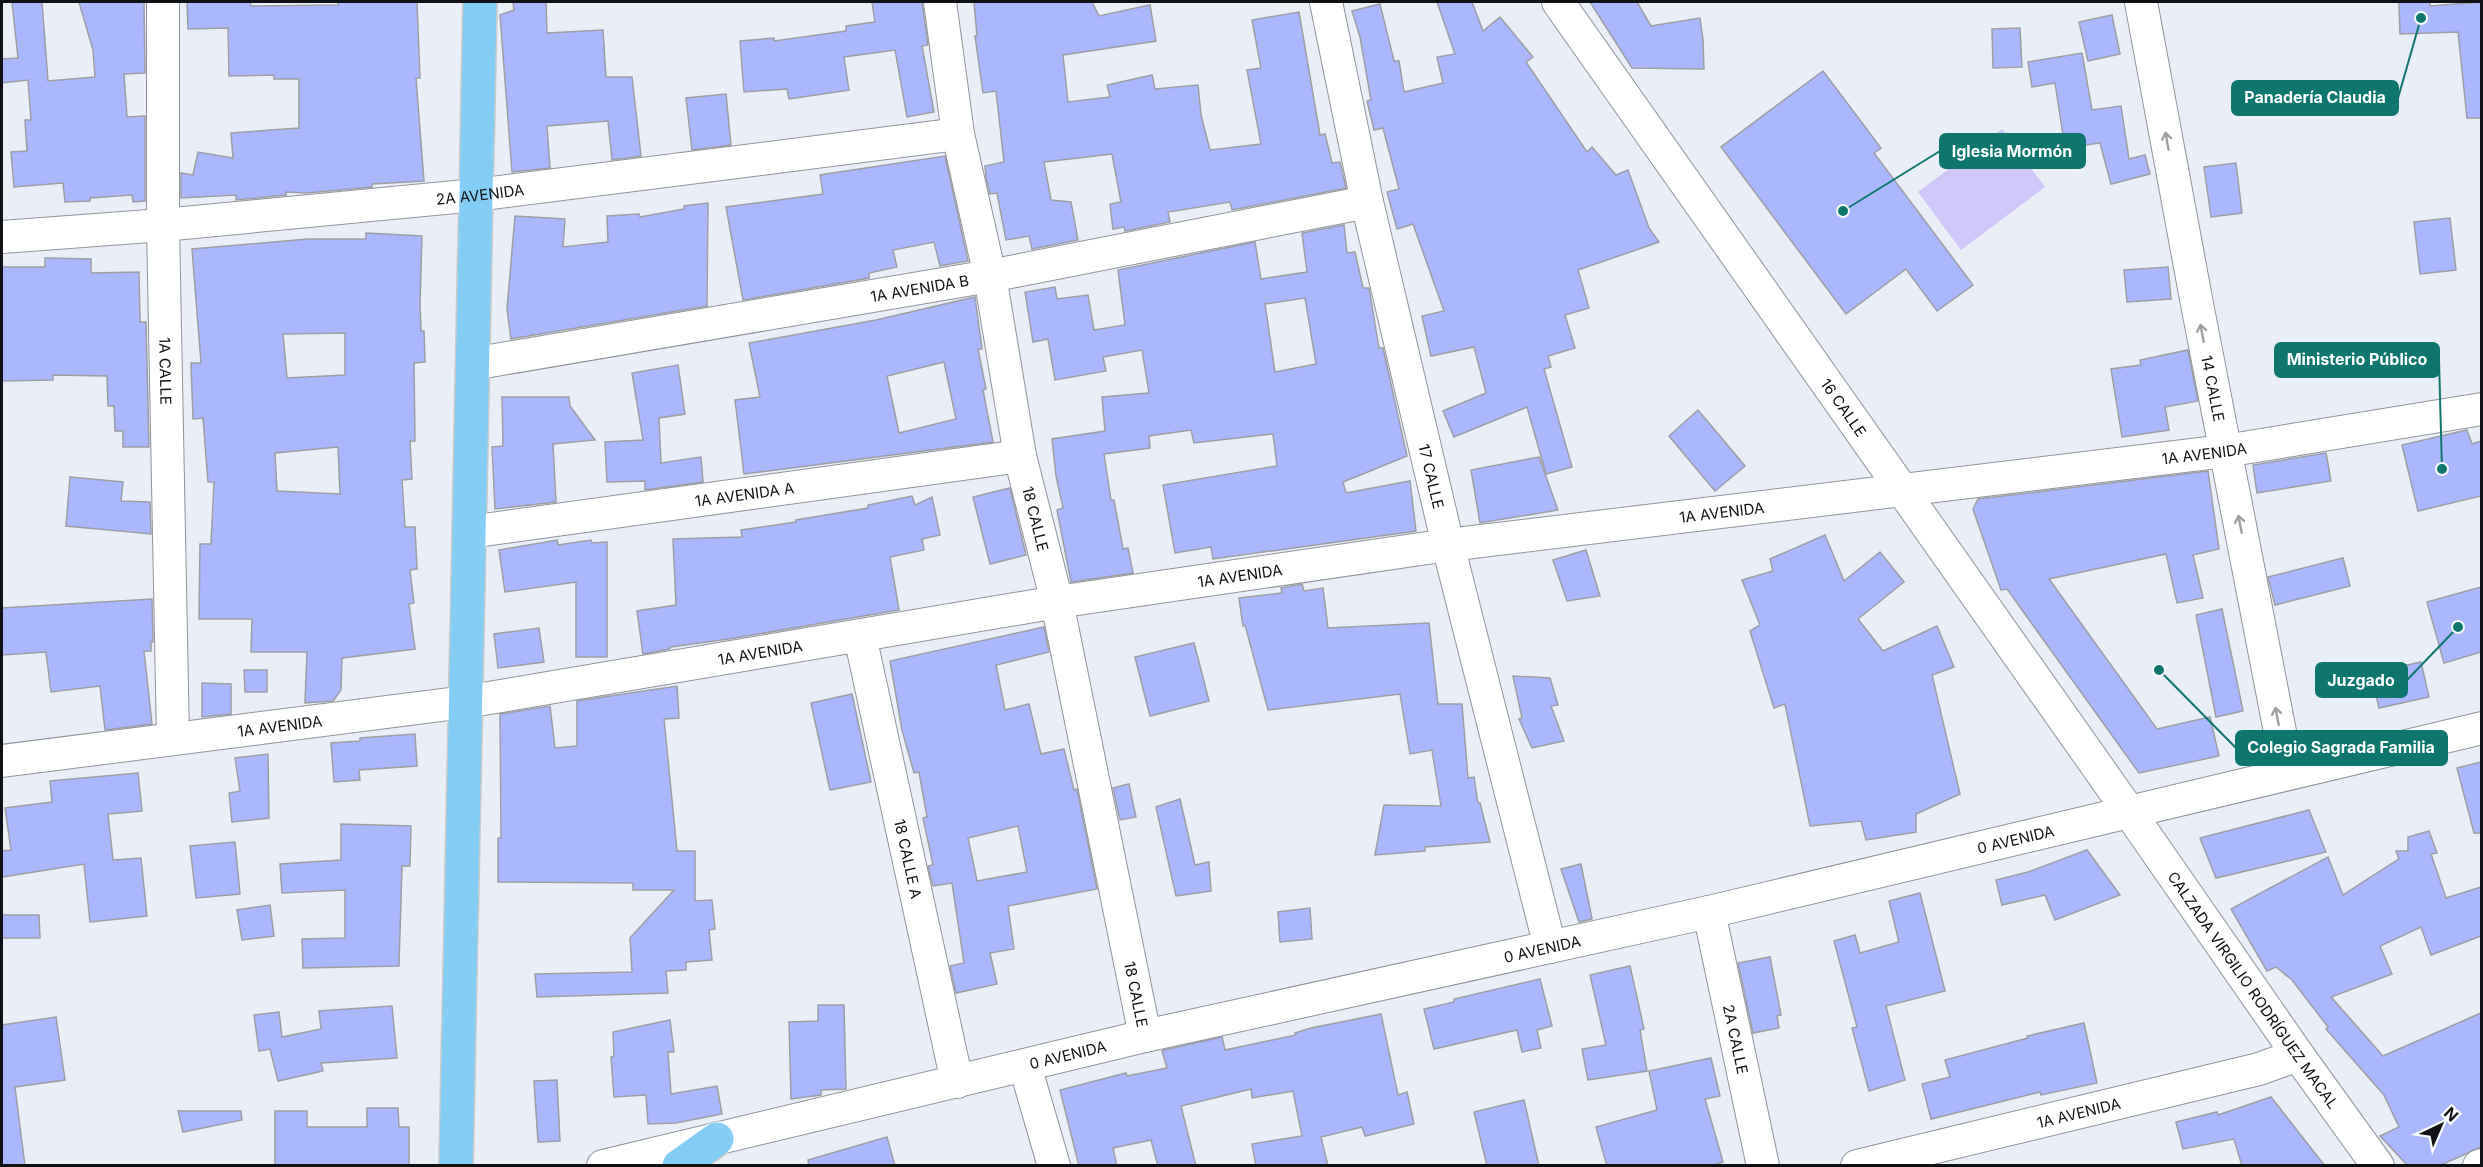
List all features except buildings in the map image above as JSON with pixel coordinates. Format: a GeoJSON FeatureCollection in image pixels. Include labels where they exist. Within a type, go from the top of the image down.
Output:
{"type":"FeatureCollection","features":[{"type":"Feature","properties":{"kind":"main road"},"geometry":{"type":"LineString","coordinates":[[456,1166],[480,2]]}},
{"type":"Feature","properties":{"kind":"main road"},"geometry":{"type":"LineString","coordinates":[[679,1166],[717,1140]]}},
{"type":"Feature","properties":{"kind":"street","name":"1A CALLE"},"geometry":{"type":"LineString","coordinates":[[163,2],[163,225],[173,739]]}},
{"type":"Feature","properties":{"kind":"street","name":"18 CALLE"},"geometry":{"type":"LineString","coordinates":[[940,2],[958,134],[990,276],[1020,456],[1057,602],[1144,1036]]}},
{"type":"Feature","properties":{"kind":"street","name":"17 CALLE"},"geometry":{"type":"LineString","coordinates":[[1326,2],[1367,202],[1448,545],[1550,947]]}},
{"type":"Feature","properties":{"kind":"street","name":"16 CALLE"},"geometry":{"type":"LineString","coordinates":[[1558,2],[2130,813]]}},
{"type":"Feature","properties":{"kind":"street","name":"14 CALLE"},"geometry":{"type":"LineString","coordinates":[[2142,2],[2225,451],[2288,773]]}},
{"type":"Feature","properties":{"kind":"street","name":"2A AVENIDA"},"geometry":{"type":"LineString","coordinates":[[2,237],[163,225],[476,195],[958,134]]}},
{"type":"Feature","properties":{"kind":"street","name":"1A AVENIDA B"},"geometry":{"type":"LineString","coordinates":[[472,364],[990,276],[1367,202]]}},
{"type":"Feature","properties":{"kind":"street","name":"1A AVENIDA"},"geometry":{"type":"LineString","coordinates":[[2,760],[465,702],[1057,602],[1448,545],[2225,451],[2481,409]]}},
{"type":"Feature","properties":{"kind":"street","name":"1A AVENIDA A"},"geometry":{"type":"LineString","coordinates":[[469,532],[1020,456]]}},
{"type":"Feature","properties":{"kind":"street","name":"18 CALLE A"},"geometry":{"type":"LineString","coordinates":[[860,636],[957,1082]]}},
{"type":"Feature","properties":{"kind":"street","name":"0 AVENIDA"},"geometry":{"type":"LineString","coordinates":[[603,1166],[1144,1036],[1709,912],[2481,728]]}},
{"type":"Feature","properties":{"kind":"street","name":"CALZADA VIRGILIO RODRÍGUEZ MACAL"},"geometry":{"type":"LineString","coordinates":[[2130,813],[2378,1166]]}},
{"type":"Feature","properties":{"kind":"street","name":"2A CALLE"},"geometry":{"type":"LineString","coordinates":[[1709,912],[1762,1166]]}},
{"type":"Feature","properties":{"kind":"street","name":"1A AVENIDA"},"geometry":{"type":"LineString","coordinates":[[1857,1166],[2259,1069],[2298,1055]]}},
{"type":"Feature","properties":{"kind":"street"},"geometry":{"type":"LineString","coordinates":[[1025,1066],[1054,1166]]}},
{"type":"Feature","properties":{"kind":"shaded area"},"geometry":{"type":"Polygon","coordinates":[[[2002,129],[2045,187],[1961,250],[1918,192],[2002,129]]]}},
{"type":"Feature","properties":{"kind":"place","name":"Panadería Claudia"},"geometry":{"type":"Point","coordinates":[2421,18]}},
{"type":"Feature","properties":{"kind":"place","name":"Iglesia Mormón"},"geometry":{"type":"Point","coordinates":[1843,211]}},
{"type":"Feature","properties":{"kind":"place","name":"Ministerio Público"},"geometry":{"type":"Point","coordinates":[2442,469]}},
{"type":"Feature","properties":{"kind":"place","name":"Juzgado"},"geometry":{"type":"Point","coordinates":[2458,627]}},
{"type":"Feature","properties":{"kind":"place","name":"Colegio Sagrada Familia"},"geometry":{"type":"Point","coordinates":[2159,670]}}]}
